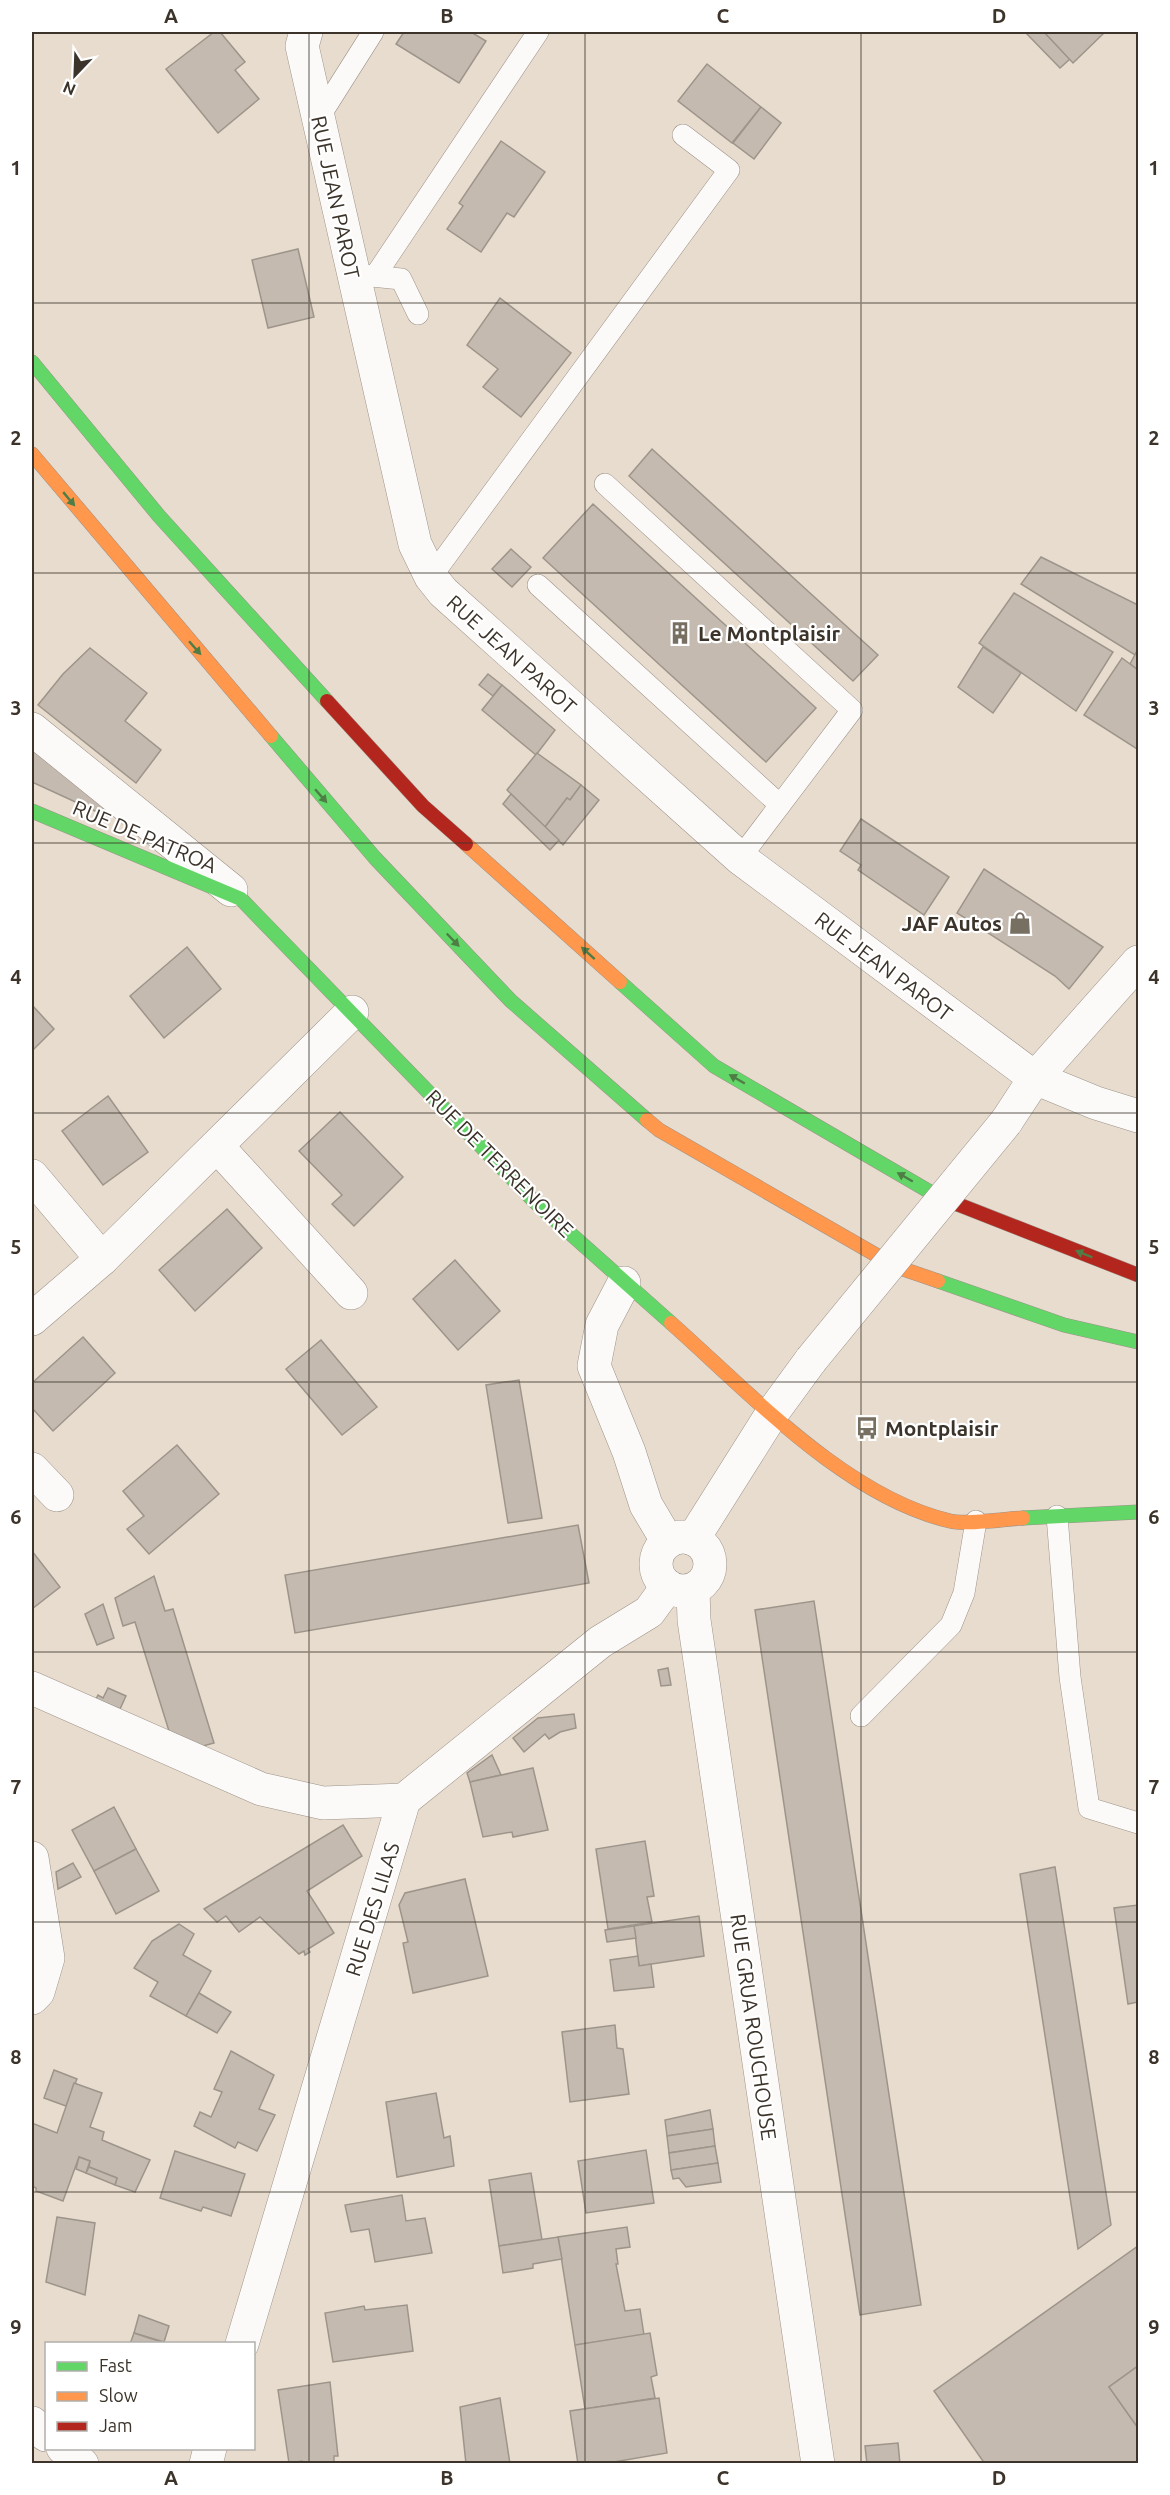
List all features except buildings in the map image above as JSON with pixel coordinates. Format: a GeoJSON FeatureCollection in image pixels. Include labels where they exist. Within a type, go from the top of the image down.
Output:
{"type":"FeatureCollection","features":[{"type":"Feature","properties":{"kind":"main road"},"geometry":{"type":"LineString","coordinates":[[32,363],[159,516],[423,806],[714,1066],[937,1196],[1138,1275]]}},
{"type":"Feature","properties":{"kind":"main road"},"geometry":{"type":"LineString","coordinates":[[32,454],[375,858],[511,1001],[658,1130],[897,1267],[1138,1348]]}},
{"type":"Feature","properties":{"kind":"main road","name":"RUE DE PATROA"},"geometry":{"type":"LineString","coordinates":[[32,812],[242,899]]}},
{"type":"Feature","properties":{"kind":"main road","name":"RUE DE TERRENOIRE"},"geometry":{"type":"LineString","coordinates":[[242,899],[536,1203],[813,1449],[904,1507],[953,1522],[1138,1512]]}},
{"type":"Feature","properties":{"kind":"main road"},"geometry":{"type":"LineString","coordinates":[[1064,1325],[1138,1342]]}},
{"type":"Feature","properties":{"kind":"street","name":"RUE JEAN PAROT"},"geometry":{"type":"LineString","coordinates":[[303,36],[318,118],[364,275],[416,544],[430,577],[443,592],[740,858],[1035,1078],[1096,1103],[1138,1116]]}},
{"type":"Feature","properties":{"kind":"street"},"geometry":{"type":"LineString","coordinates":[[32,729],[242,899]]}},
{"type":"Feature","properties":{"kind":"street"},"geometry":{"type":"LineString","coordinates":[[680,1588],[659,1576],[656,1564],[659,1552],[680,1540],[811,1360],[1006,1122],[1035,1078],[1136,966]]}},
{"type":"Feature","properties":{"kind":"street"},"geometry":{"type":"LineString","coordinates":[[32,1319],[102,1259],[352,1011]]}},
{"type":"Feature","properties":{"kind":"street"},"geometry":{"type":"LineString","coordinates":[[217,1146],[351,1293]]}},
{"type":"Feature","properties":{"kind":"street"},"geometry":{"type":"LineString","coordinates":[[32,1176],[102,1259]]}},
{"type":"Feature","properties":{"kind":"street"},"geometry":{"type":"LineString","coordinates":[[32,1688],[261,1789],[323,1803],[404,1800],[600,1642],[649,1612],[680,1588],[704,1582],[710,1571],[710,1558],[704,1547],[680,1540],[646,1505],[629,1452],[594,1366],[602,1325],[624,1283]]}},
{"type":"Feature","properties":{"kind":"street"},"geometry":{"type":"LineString","coordinates":[[32,1469],[57,1496]]}},
{"type":"Feature","properties":{"kind":"street","name":"RUE GRUA ROUCHOUSE"},"geometry":{"type":"LineString","coordinates":[[680,1588],[696,1632],[818,2463]]}},
{"type":"Feature","properties":{"kind":"street","name":"RUE DES LILAS"},"geometry":{"type":"LineString","coordinates":[[242,2342],[404,1800]]}},
{"type":"Feature","properties":{"kind":"street"},"geometry":{"type":"LineString","coordinates":[[32,1858],[48,1958],[38,1992],[32,1998]]}},
{"type":"Feature","properties":{"kind":"street"},"geometry":{"type":"LineString","coordinates":[[32,2423],[45,2434]]}},
{"type":"Feature","properties":{"kind":"street"},"geometry":{"type":"LineString","coordinates":[[66,2450],[82,2463]]}},
{"type":"Feature","properties":{"kind":"lane"},"geometry":{"type":"LineString","coordinates":[[318,118],[373,32]]}},
{"type":"Feature","properties":{"kind":"lane"},"geometry":{"type":"LineString","coordinates":[[418,314],[401,279],[364,275],[538,32]]}},
{"type":"Feature","properties":{"kind":"lane"},"geometry":{"type":"LineString","coordinates":[[430,577],[729,170],[683,135]]}},
{"type":"Feature","properties":{"kind":"lane"},"geometry":{"type":"LineString","coordinates":[[605,484],[852,711],[740,858]]}},
{"type":"Feature","properties":{"kind":"lane"},"geometry":{"type":"LineString","coordinates":[[538,585],[780,805]]}},
{"type":"Feature","properties":{"kind":"lane"},"geometry":{"type":"LineString","coordinates":[[1057,1516],[1070,1677],[1089,1808],[1138,1823]]}},
{"type":"Feature","properties":{"kind":"lane"},"geometry":{"type":"LineString","coordinates":[[861,1716],[951,1625],[964,1593],[976,1521]]}},
{"type":"Feature","properties":{"kind":"traffic: fast"},"geometry":{"type":"LineString","coordinates":[[32,362],[159,516],[327,701]]}},
{"type":"Feature","properties":{"kind":"traffic: fast"},"geometry":{"type":"LineString","coordinates":[[271,736],[375,858],[511,1001],[647,1120]]}},
{"type":"Feature","properties":{"kind":"traffic: fast"},"geometry":{"type":"LineString","coordinates":[[32,811],[241,899],[536,1203],[671,1323]]}},
{"type":"Feature","properties":{"kind":"traffic: fast"},"geometry":{"type":"LineString","coordinates":[[620,982],[714,1066],[937,1196],[957,1204]]}},
{"type":"Feature","properties":{"kind":"traffic: fast"},"geometry":{"type":"LineString","coordinates":[[938,1281],[1064,1325],[1138,1342]]}},
{"type":"Feature","properties":{"kind":"traffic: fast"},"geometry":{"type":"LineString","coordinates":[[1023,1518],[1138,1512]]}},
{"type":"Feature","properties":{"kind":"traffic: slow"},"geometry":{"type":"LineString","coordinates":[[32,454],[271,736]]}},
{"type":"Feature","properties":{"kind":"traffic: slow"},"geometry":{"type":"LineString","coordinates":[[466,844],[620,982]]}},
{"type":"Feature","properties":{"kind":"traffic: slow"},"geometry":{"type":"LineString","coordinates":[[647,1120],[659,1130],[897,1267],[938,1281]]}},
{"type":"Feature","properties":{"kind":"traffic: slow"},"geometry":{"type":"LineString","coordinates":[[671,1323],[801,1439],[874,1490],[911,1508],[950,1521],[976,1522],[1023,1518]]}},
{"type":"Feature","properties":{"kind":"traffic: jam"},"geometry":{"type":"LineString","coordinates":[[327,701],[423,806],[466,844]]}},
{"type":"Feature","properties":{"kind":"traffic: jam"},"geometry":{"type":"LineString","coordinates":[[957,1204],[1138,1275]]}},
{"type":"Feature","properties":{"kind":"place","name":"Le Montplaisir"},"geometry":{"type":"Point","coordinates":[680,633]}},
{"type":"Feature","properties":{"kind":"place","name":"JAF Autos"},"geometry":{"type":"Point","coordinates":[1020,923]}},
{"type":"Feature","properties":{"kind":"place","name":"Montplaisir"},"geometry":{"type":"Point","coordinates":[867,1428]}}]}
